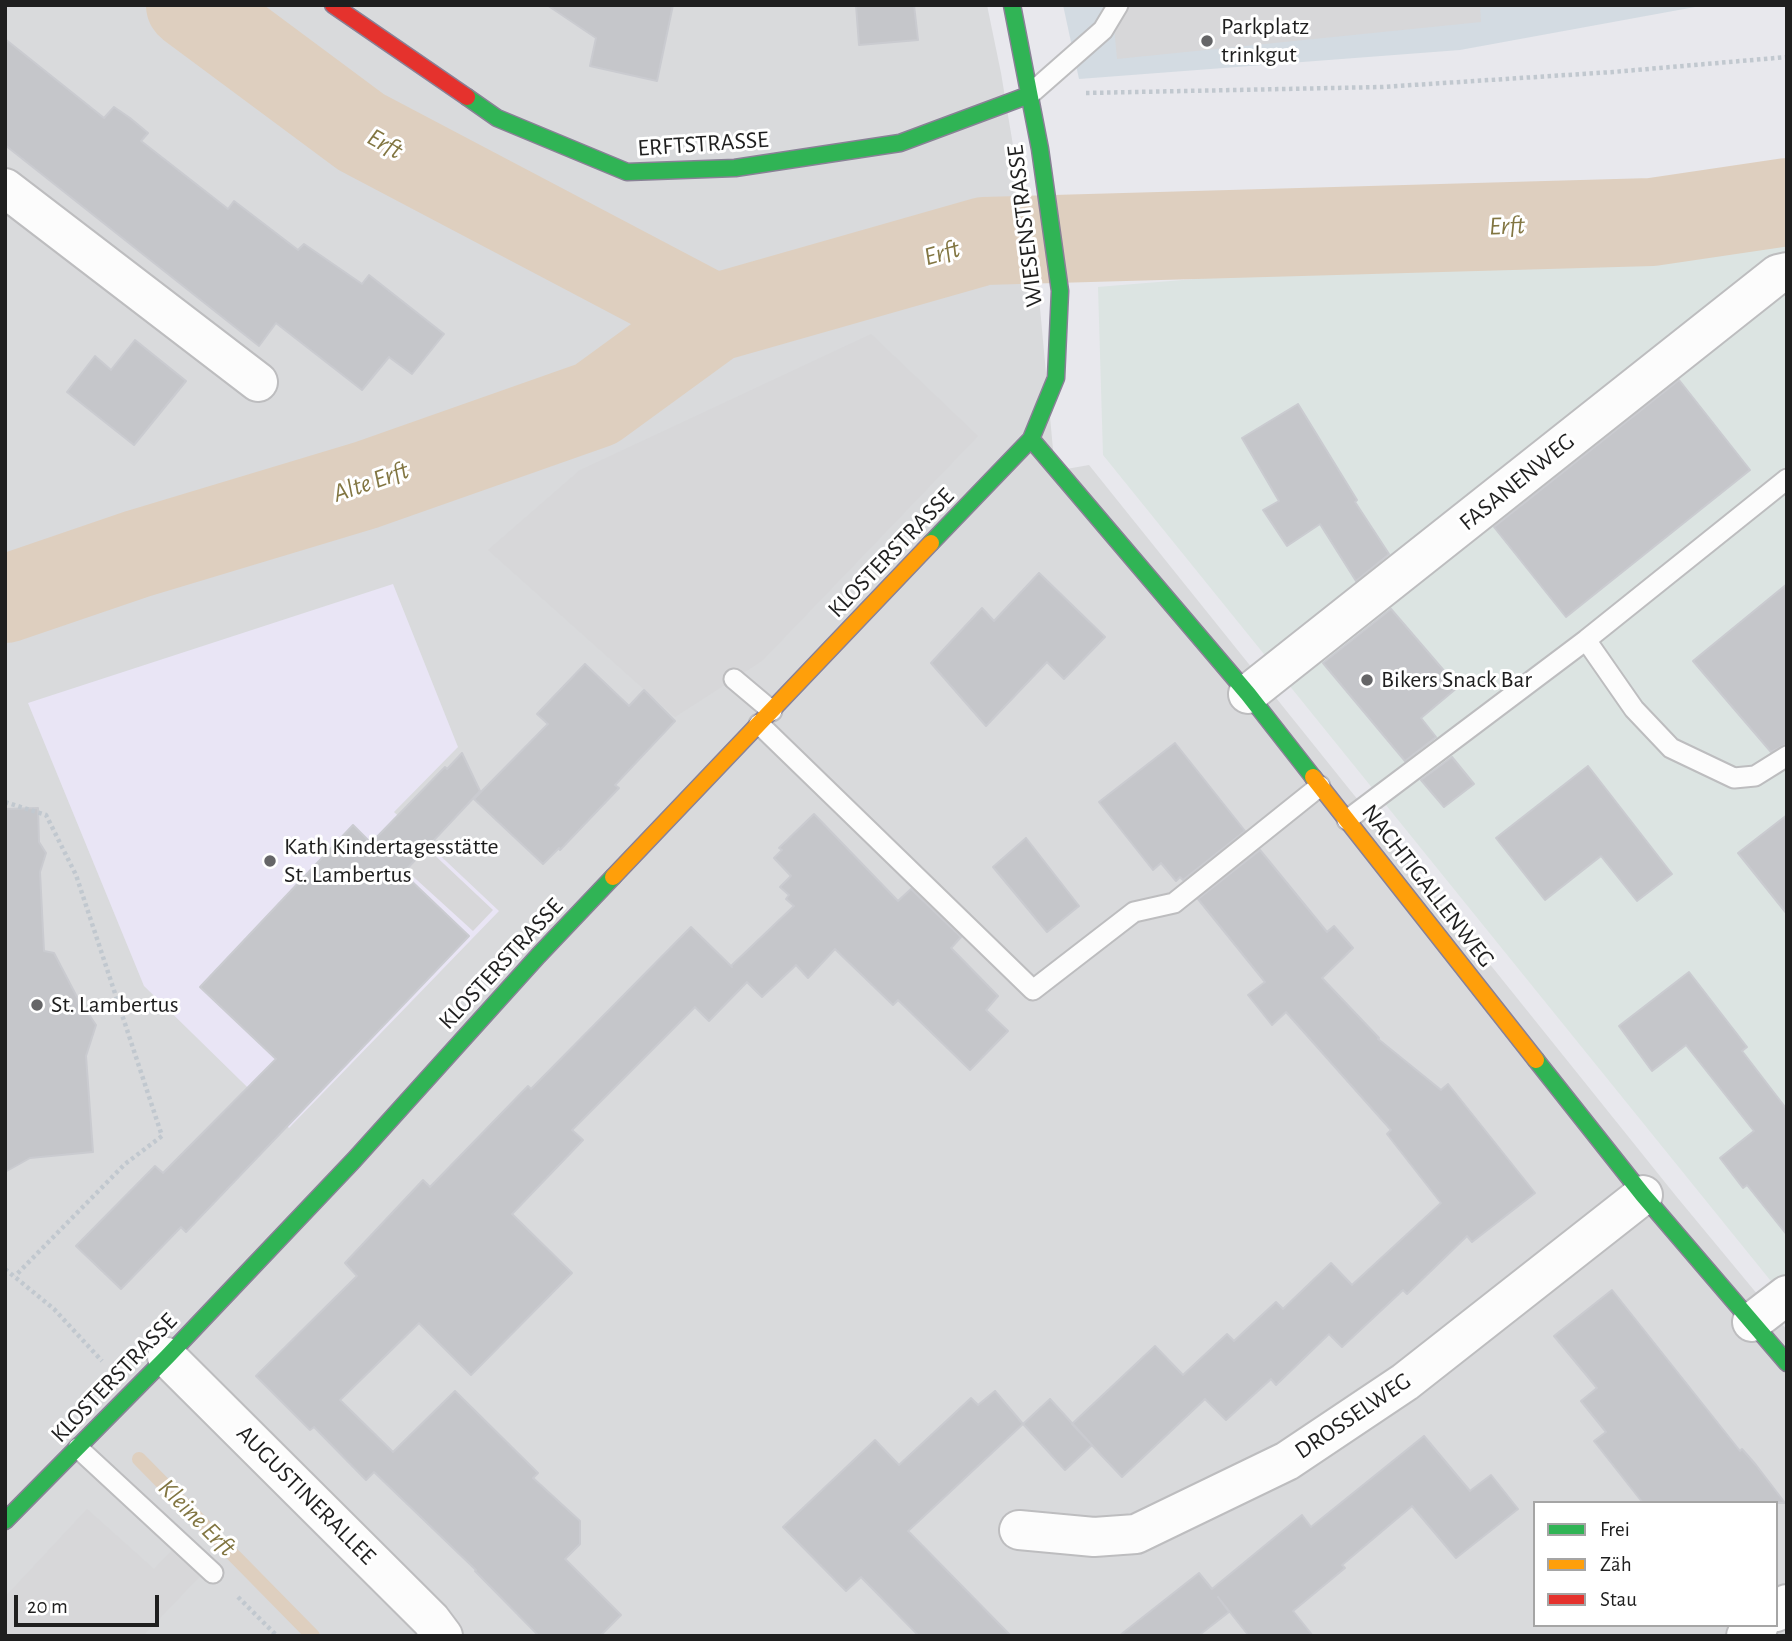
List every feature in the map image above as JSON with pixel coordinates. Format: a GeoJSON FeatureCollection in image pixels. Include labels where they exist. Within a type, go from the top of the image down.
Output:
{"type":"FeatureCollection","features":[{"type":"Feature","properties":{"kind":"street","name":"ERFTSTRASSE"},"geometry":{"type":"LineString","coordinates":[[333,5],[498,118],[627,172],[735,168],[900,142],[1029,95]]}},
{"type":"Feature","properties":{"kind":"street","name":"WIESENSTRASSE"},"geometry":{"type":"LineString","coordinates":[[1012,5],[1040,149],[1060,291],[1056,377],[1031,439]]}},
{"type":"Feature","properties":{"kind":"street"},"geometry":{"type":"LineString","coordinates":[[5,188],[258,383]]}},
{"type":"Feature","properties":{"kind":"street","name":"FASANENWEG"},"geometry":{"type":"LineString","coordinates":[[1248,694],[1778,274],[1787,272]]}},
{"type":"Feature","properties":{"kind":"street","name":"NACHTIGALLENWEG"},"geometry":{"type":"LineString","coordinates":[[1031,439],[1248,694],[1643,1195],[1787,1363]]}},
{"type":"Feature","properties":{"kind":"street","name":"KLOSTERSTRASSE"},"geometry":{"type":"LineString","coordinates":[[5,1521],[167,1357],[354,1160],[538,956],[1031,439]]}},
{"type":"Feature","properties":{"kind":"street","name":"DROSSELWEG"},"geometry":{"type":"LineString","coordinates":[[1019,1530],[1094,1537],[1136,1534],[1287,1461],[1405,1382],[1643,1195]]}},
{"type":"Feature","properties":{"kind":"street"},"geometry":{"type":"LineString","coordinates":[[1752,1322],[1787,1295]]}},
{"type":"Feature","properties":{"kind":"street","name":"AUGUSTINERALLEE"},"geometry":{"type":"LineString","coordinates":[[167,1357],[422,1610],[443,1636]]}},
{"type":"Feature","properties":{"kind":"lane"},"geometry":{"type":"LineString","coordinates":[[1029,95],[1103,30],[1118,5]]}},
{"type":"Feature","properties":{"kind":"lane"},"geometry":{"type":"LineString","coordinates":[[1347,820],[1586,640],[1787,479]]}},
{"type":"Feature","properties":{"kind":"lane"},"geometry":{"type":"LineString","coordinates":[[1586,640],[1634,709],[1671,748],[1734,778],[1755,776],[1787,756]]}},
{"type":"Feature","properties":{"kind":"lane"},"geometry":{"type":"LineString","coordinates":[[734,679],[765,718],[1033,990],[1134,912],[1174,903],[1320,786]]}},
{"type":"Feature","properties":{"kind":"lane"},"geometry":{"type":"LineString","coordinates":[[78,1448],[213,1573]]}},
{"type":"Feature","properties":{"kind":"path"},"geometry":{"type":"LineString","coordinates":[[1029,95],[1382,87],[1614,72],[1787,57]]}},
{"type":"Feature","properties":{"kind":"path"},"geometry":{"type":"LineString","coordinates":[[5,802],[46,815],[76,876],[162,1136],[125,1164],[15,1276]]}},
{"type":"Feature","properties":{"kind":"path"},"geometry":{"type":"LineString","coordinates":[[5,1269],[54,1309],[131,1393]]}},
{"type":"Feature","properties":{"kind":"path"},"geometry":{"type":"LineString","coordinates":[[213,1573],[277,1636]]}},
{"type":"Feature","properties":{"kind":"shaded area"},"geometry":{"type":"Polygon","coordinates":[[[5,5],[987,5],[1040,308],[1055,471],[1089,465],[1676,1196],[1787,1330],[1787,1636],[5,1636],[5,5]]]}},
{"type":"Feature","properties":{"kind":"shaded area"},"geometry":{"type":"Polygon","coordinates":[[[1063,5],[1706,5],[1460,50],[1079,79],[1063,5]]]}},
{"type":"Feature","properties":{"kind":"shaded area","name":"Parkplatz trinkgut"},"geometry":{"type":"Polygon","coordinates":[[[1112,5],[1480,5],[1481,22],[1117,59],[1112,5]]]}},
{"type":"Feature","properties":{"kind":"shaded area"},"geometry":{"type":"Polygon","coordinates":[[[1787,221],[1787,1301],[1103,455],[1098,287],[1652,241],[1787,221]]]}},
{"type":"Feature","properties":{"kind":"shaded area"},"geometry":{"type":"Polygon","coordinates":[[[871,334],[978,436],[762,661],[675,717],[488,550],[580,470],[871,334]]]}},
{"type":"Feature","properties":{"kind":"shaded area","name":"Kath Kindertagesstätte St. Lambertus"},"geometry":{"type":"Polygon","coordinates":[[[393,584],[458,747],[394,812],[499,911],[289,1128],[144,986],[28,703],[393,584]]]}},
{"type":"Feature","properties":{"kind":"shaded area"},"geometry":{"type":"Polygon","coordinates":[[[427,848],[493,910],[473,931],[406,870],[427,848]]]}},
{"type":"Feature","properties":{"kind":"shaded area"},"geometry":{"type":"Polygon","coordinates":[[[87,1509],[154,1569],[175,1547],[202,1574],[143,1636],[5,1636],[5,1597],[87,1509]]]}},
{"type":"Feature","properties":{"kind":"building"},"geometry":{"type":"Polygon","coordinates":[[[547,5],[673,5],[657,81],[590,66],[596,38],[547,5]]]}},
{"type":"Feature","properties":{"kind":"building"},"geometry":{"type":"Polygon","coordinates":[[[856,5],[914,5],[918,40],[859,45],[856,5]]]}},
{"type":"Feature","properties":{"kind":"building"},"geometry":{"type":"Polygon","coordinates":[[[5,39],[104,118],[114,107],[130,118],[148,133],[141,141],[228,209],[234,201],[298,250],[304,244],[362,284],[369,275],[444,334],[412,374],[389,357],[362,390],[276,323],[259,346],[5,145],[5,39]]]}},
{"type":"Feature","properties":{"kind":"building"},"geometry":{"type":"Polygon","coordinates":[[[135,340],[186,381],[134,445],[67,392],[95,356],[111,370],[135,340]]]}},
{"type":"Feature","properties":{"kind":"building"},"geometry":{"type":"Polygon","coordinates":[[[1679,380],[1750,470],[1566,617],[1494,527],[1679,380]]]}},
{"type":"Feature","properties":{"kind":"building"},"geometry":{"type":"Polygon","coordinates":[[[1298,404],[1389,554],[1356,581],[1320,524],[1287,546],[1263,510],[1279,501],[1242,438],[1298,404]]]}},
{"type":"Feature","properties":{"kind":"building"},"geometry":{"type":"Polygon","coordinates":[[[1039,573],[1105,637],[1064,679],[1047,662],[986,726],[931,663],[982,608],[994,621],[1039,573]]]}},
{"type":"Feature","properties":{"kind":"building"},"geometry":{"type":"Polygon","coordinates":[[[1787,584],[1787,744],[1771,752],[1693,661],[1787,584]]]}},
{"type":"Feature","properties":{"kind":"building"},"geometry":{"type":"Polygon","coordinates":[[[1391,609],[1458,687],[1421,718],[1436,737],[1405,761],[1323,663],[1391,609]]]}},
{"type":"Feature","properties":{"kind":"building"},"geometry":{"type":"Polygon","coordinates":[[[585,664],[629,706],[644,690],[675,721],[615,785],[619,788],[560,850],[559,848],[543,864],[474,799],[548,724],[537,714],[585,664]]]}},
{"type":"Feature","properties":{"kind":"building"},"geometry":{"type":"Polygon","coordinates":[[[1175,743],[1245,831],[1183,880],[1180,877],[1176,881],[1161,863],[1153,870],[1099,802],[1175,743]]]}},
{"type":"Feature","properties":{"kind":"building"},"geometry":{"type":"Polygon","coordinates":[[[462,753],[480,791],[403,873],[469,936],[186,1232],[181,1227],[121,1289],[76,1246],[155,1166],[163,1173],[276,1059],[200,987],[353,825],[371,843],[462,753]]]}},
{"type":"Feature","properties":{"kind":"building"},"geometry":{"type":"Polygon","coordinates":[[[1452,757],[1474,784],[1444,807],[1421,780],[1452,757]]]}},
{"type":"Feature","properties":{"kind":"building"},"geometry":{"type":"Polygon","coordinates":[[[1588,766],[1672,874],[1637,901],[1601,856],[1545,900],[1496,838],[1588,766]]]}},
{"type":"Feature","properties":{"kind":"building","name":"St. Lambertus"},"geometry":{"type":"Polygon","coordinates":[[[38,808],[39,842],[46,853],[40,872],[44,951],[54,953],[77,997],[96,1025],[86,1056],[93,1152],[30,1158],[5,1172],[5,809],[38,808]]]}},
{"type":"Feature","properties":{"kind":"building"},"geometry":{"type":"Polygon","coordinates":[[[814,814],[898,901],[911,889],[961,937],[951,948],[998,996],[986,1010],[1008,1031],[970,1070],[898,1000],[893,1005],[835,949],[808,978],[796,965],[762,997],[747,982],[709,1021],[695,1007],[572,1130],[583,1140],[512,1214],[572,1273],[471,1375],[419,1323],[340,1400],[393,1452],[455,1391],[538,1473],[533,1478],[580,1521],[580,1544],[565,1559],[621,1615],[600,1636],[539,1636],[476,1570],[374,1472],[366,1480],[314,1427],[310,1430],[256,1376],[357,1276],[345,1263],[423,1180],[430,1187],[528,1086],[531,1089],[691,927],[732,967],[794,906],[786,899],[789,895],[780,887],[791,876],[774,858],[782,850],[779,848],[814,814]]]}},
{"type":"Feature","properties":{"kind":"building"},"geometry":{"type":"Polygon","coordinates":[[[1787,815],[1787,914],[1738,853],[1787,815]]]}},
{"type":"Feature","properties":{"kind":"building"},"geometry":{"type":"Polygon","coordinates":[[[1026,838],[1079,906],[1047,932],[993,867],[1026,838]]]}},
{"type":"Feature","properties":{"kind":"building"},"geometry":{"type":"Polygon","coordinates":[[[1260,850],[1327,932],[1334,926],[1353,948],[1322,978],[1378,1039],[1441,1090],[1448,1084],[1535,1193],[1472,1242],[1467,1236],[1407,1294],[1403,1290],[1342,1347],[1329,1334],[1276,1385],[1271,1379],[1226,1420],[1205,1399],[1122,1477],[1072,1424],[1155,1346],[1183,1375],[1227,1334],[1234,1341],[1276,1302],[1283,1309],[1331,1263],[1352,1285],[1441,1203],[1387,1134],[1391,1130],[1286,1012],[1272,1025],[1248,995],[1265,982],[1198,899],[1260,850]]]}},
{"type":"Feature","properties":{"kind":"building"},"geometry":{"type":"Polygon","coordinates":[[[1689,972],[1747,1047],[1742,1051],[1785,1107],[1787,1105],[1787,1235],[1747,1185],[1743,1188],[1720,1158],[1754,1131],[1686,1045],[1652,1071],[1619,1026],[1689,972]]]}},
{"type":"Feature","properties":{"kind":"building"},"geometry":{"type":"Polygon","coordinates":[[[1612,1290],[1740,1451],[1742,1449],[1756,1465],[1785,1503],[1641,1501],[1594,1441],[1606,1432],[1581,1401],[1597,1388],[1554,1336],[1612,1290]]]}},
{"type":"Feature","properties":{"kind":"building"},"geometry":{"type":"Polygon","coordinates":[[[995,1391],[1023,1424],[908,1531],[1011,1636],[919,1636],[861,1577],[846,1591],[783,1527],[875,1440],[899,1465],[971,1398],[978,1405],[995,1391]]]}},
{"type":"Feature","properties":{"kind":"building"},"geometry":{"type":"Polygon","coordinates":[[[1050,1399],[1092,1445],[1065,1470],[1023,1424],[1050,1399]]]}},
{"type":"Feature","properties":{"kind":"building"},"geometry":{"type":"Polygon","coordinates":[[[1424,1436],[1470,1491],[1491,1475],[1518,1509],[1456,1558],[1412,1506],[1342,1565],[1345,1568],[1293,1611],[1313,1636],[1249,1636],[1218,1597],[1229,1612],[1198,1636],[1119,1636],[1199,1573],[1212,1589],[1302,1515],[1311,1527],[1424,1436]]]}},
{"type":"Feature","properties":{"kind":"waterway","name":"Erft"},"geometry":{"type":"LineString","coordinates":[[190,5],[361,132],[714,318],[984,241],[1652,222],[1787,202]]}},
{"type":"Feature","properties":{"kind":"waterway","name":"Alte Erft"},"geometry":{"type":"LineString","coordinates":[[5,599],[137,554],[366,485],[596,404],[714,318]]}},
{"type":"Feature","properties":{"kind":"waterway","name":"Kleine Erft"},"geometry":{"type":"LineString","coordinates":[[139,1459],[313,1636]]}},
{"type":"Feature","properties":{"kind":"traffic: fast"},"geometry":{"type":"LineString","coordinates":[[931,543],[1031,439],[1056,378],[1060,291],[1040,149],[1012,5]]}},
{"type":"Feature","properties":{"kind":"traffic: fast"},"geometry":{"type":"LineString","coordinates":[[467,97],[497,118],[627,172],[735,168],[900,143],[1029,95]]}},
{"type":"Feature","properties":{"kind":"traffic: fast"},"geometry":{"type":"LineString","coordinates":[[1031,439],[1248,694],[1313,777]]}},
{"type":"Feature","properties":{"kind":"traffic: fast"},"geometry":{"type":"LineString","coordinates":[[5,1521],[167,1357],[354,1160],[613,877]]}},
{"type":"Feature","properties":{"kind":"traffic: fast"},"geometry":{"type":"LineString","coordinates":[[1536,1060],[1643,1195],[1787,1363]]}},
{"type":"Feature","properties":{"kind":"traffic: slow"},"geometry":{"type":"LineString","coordinates":[[613,877],[931,543]]}},
{"type":"Feature","properties":{"kind":"traffic: slow"},"geometry":{"type":"LineString","coordinates":[[1313,777],[1536,1060]]}},
{"type":"Feature","properties":{"kind":"traffic: jam"},"geometry":{"type":"LineString","coordinates":[[333,5],[467,97]]}},
{"type":"Feature","properties":{"kind":"place","name":"Parkplatz trinkgut"},"geometry":{"type":"Point","coordinates":[1207,41]}},
{"type":"Feature","properties":{"kind":"place","name":"Bikers Snack Bar"},"geometry":{"type":"Point","coordinates":[1367,680]}},
{"type":"Feature","properties":{"kind":"place","name":"Kath Kindertagesstätte St. Lambertus"},"geometry":{"type":"Point","coordinates":[270,861]}},
{"type":"Feature","properties":{"kind":"place","name":"St. Lambertus"},"geometry":{"type":"Point","coordinates":[37,1005]}}]}
